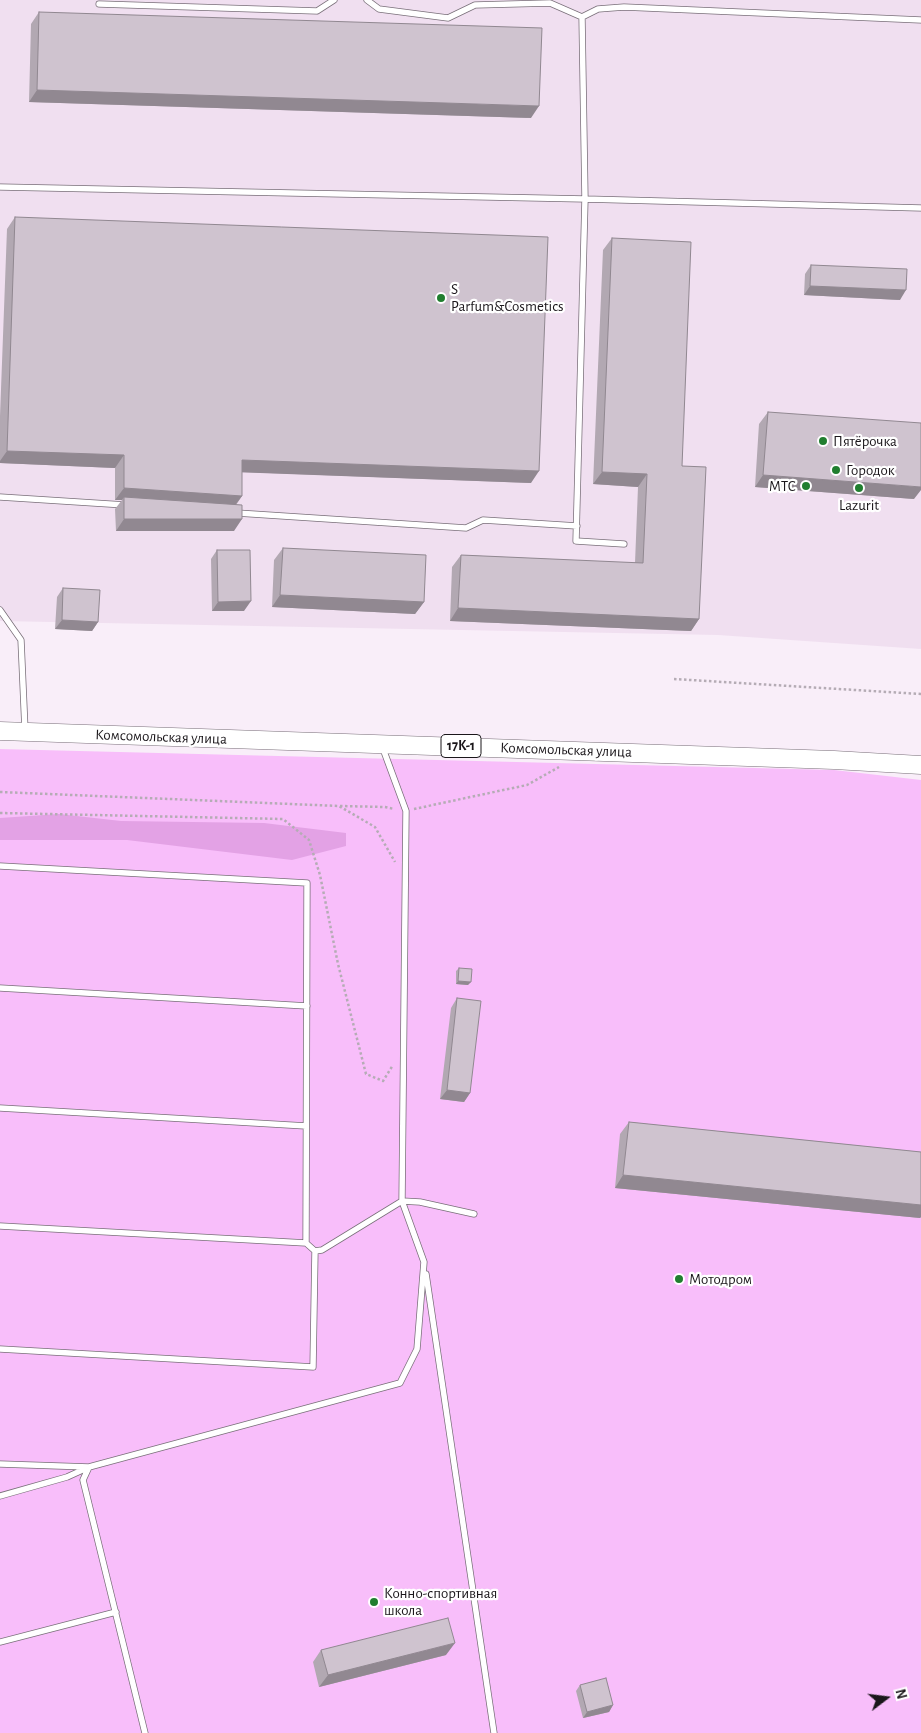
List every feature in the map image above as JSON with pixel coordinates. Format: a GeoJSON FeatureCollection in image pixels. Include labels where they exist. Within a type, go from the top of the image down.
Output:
{"type":"FeatureCollection","features":[{"type":"Feature","properties":{"kind":"main road","name":"Комсомольская улица"},"geometry":{"type":"LineString","coordinates":[[0,731],[834,760],[921,765]]}},
{"type":"Feature","properties":{"kind":"lane"},"geometry":{"type":"LineString","coordinates":[[99,4],[317,11],[334,0]]}},
{"type":"Feature","properties":{"kind":"lane"},"geometry":{"type":"LineString","coordinates":[[368,0],[379,9],[448,18],[475,5],[550,4],[582,17],[598,9],[624,7],[921,20]]}},
{"type":"Feature","properties":{"kind":"lane"},"geometry":{"type":"LineString","coordinates":[[582,17],[585,199],[576,541],[624,544]]}},
{"type":"Feature","properties":{"kind":"lane"},"geometry":{"type":"LineString","coordinates":[[0,186],[921,208]]}},
{"type":"Feature","properties":{"kind":"lane"},"geometry":{"type":"LineString","coordinates":[[0,497],[128,505]]}},
{"type":"Feature","properties":{"kind":"lane"},"geometry":{"type":"LineString","coordinates":[[227,512],[466,528],[483,520],[577,526]]}},
{"type":"Feature","properties":{"kind":"lane"},"geometry":{"type":"LineString","coordinates":[[0,610],[21,640],[25,732]]}},
{"type":"Feature","properties":{"kind":"lane"},"geometry":{"type":"LineString","coordinates":[[381,744],[406,811],[402,1201],[424,1262],[494,1733]]}},
{"type":"Feature","properties":{"kind":"lane"},"geometry":{"type":"LineString","coordinates":[[0,866],[307,883],[306,1243]]}},
{"type":"Feature","properties":{"kind":"lane"},"geometry":{"type":"LineString","coordinates":[[0,988],[307,1006]]}},
{"type":"Feature","properties":{"kind":"lane"},"geometry":{"type":"LineString","coordinates":[[0,1108],[306,1126]]}},
{"type":"Feature","properties":{"kind":"lane"},"geometry":{"type":"LineString","coordinates":[[0,1226],[306,1243],[315,1250],[322,1250],[402,1201],[420,1202],[474,1214]]}},
{"type":"Feature","properties":{"kind":"lane"},"geometry":{"type":"LineString","coordinates":[[0,1349],[313,1367],[315,1250]]}},
{"type":"Feature","properties":{"kind":"lane"},"geometry":{"type":"LineString","coordinates":[[0,1496],[67,1477],[89,1468],[400,1383],[417,1349],[424,1262]]}},
{"type":"Feature","properties":{"kind":"lane"},"geometry":{"type":"LineString","coordinates":[[0,1464],[89,1468]]}},
{"type":"Feature","properties":{"kind":"lane"},"geometry":{"type":"LineString","coordinates":[[89,1468],[83,1480],[145,1733]]}},
{"type":"Feature","properties":{"kind":"lane"},"geometry":{"type":"LineString","coordinates":[[0,1642],[116,1612]]}},
{"type":"Feature","properties":{"kind":"path"},"geometry":{"type":"LineString","coordinates":[[674,679],[921,694]]}},
{"type":"Feature","properties":{"kind":"path"},"geometry":{"type":"LineString","coordinates":[[339,806],[385,807],[406,811],[526,785],[566,763]]}},
{"type":"Feature","properties":{"kind":"shaded area"},"geometry":{"type":"Polygon","coordinates":[[[0,0],[921,0],[921,649],[718,635],[0,621],[0,0]]]}},
{"type":"Feature","properties":{"kind":"shaded area"},"geometry":{"type":"Polygon","coordinates":[[[0,749],[834,770],[921,780],[921,1733],[0,1733],[0,749]]]}},
{"type":"Feature","properties":{"kind":"shaded area"},"geometry":{"type":"Polygon","coordinates":[[[59,814],[121,821],[264,823],[346,833],[346,846],[292,860],[127,840],[0,840],[0,818],[59,814]]]}},
{"type":"Feature","properties":{"kind":"building"},"geometry":{"type":"Polygon","coordinates":[[[39,12],[542,28],[539,106],[37,90],[39,12]]]}},
{"type":"Feature","properties":{"kind":"building"},"geometry":{"type":"Polygon","coordinates":[[[15,217],[548,237],[539,471],[242,460],[242,496],[124,488],[124,455],[7,451],[15,217]]]}},
{"type":"Feature","properties":{"kind":"building"},"geometry":{"type":"Polygon","coordinates":[[[612,238],[691,242],[682,466],[706,467],[699,619],[458,608],[461,555],[643,563],[647,474],[602,472],[612,238]]]}},
{"type":"Feature","properties":{"kind":"building"},"geometry":{"type":"Polygon","coordinates":[[[811,265],[907,269],[906,290],[810,286],[811,265]]]}},
{"type":"Feature","properties":{"kind":"building","name":"Городок"},"geometry":{"type":"Polygon","coordinates":[[[768,412],[921,423],[921,487],[763,475],[768,412]]]}},
{"type":"Feature","properties":{"kind":"building"},"geometry":{"type":"Polygon","coordinates":[[[124,497],[242,505],[242,519],[124,519],[124,497]]]}},
{"type":"Feature","properties":{"kind":"building"},"geometry":{"type":"Polygon","coordinates":[[[283,548],[426,555],[424,602],[280,595],[283,548]]]}},
{"type":"Feature","properties":{"kind":"building"},"geometry":{"type":"Polygon","coordinates":[[[217,550],[250,550],[251,601],[218,602],[217,550]]]}},
{"type":"Feature","properties":{"kind":"building"},"geometry":{"type":"Polygon","coordinates":[[[63,588],[100,590],[98,622],[62,620],[63,588]]]}},
{"type":"Feature","properties":{"kind":"building"},"geometry":{"type":"Polygon","coordinates":[[[459,968],[472,969],[471,982],[458,981],[459,968]]]}},
{"type":"Feature","properties":{"kind":"building"},"geometry":{"type":"Polygon","coordinates":[[[457,998],[481,1001],[470,1093],[447,1090],[457,998]]]}},
{"type":"Feature","properties":{"kind":"building"},"geometry":{"type":"Polygon","coordinates":[[[629,1122],[921,1152],[921,1205],[623,1175],[629,1122]]]}},
{"type":"Feature","properties":{"kind":"building"},"geometry":{"type":"Polygon","coordinates":[[[448,1618],[455,1643],[328,1675],[321,1650],[448,1618]]]}},
{"type":"Feature","properties":{"kind":"building"},"geometry":{"type":"Polygon","coordinates":[[[606,1678],[613,1705],[587,1712],[580,1685],[606,1678]]]}},
{"type":"Feature","properties":{"kind":"place","name":"S Parfum&Cosmetics"},"geometry":{"type":"Point","coordinates":[441,298]}},
{"type":"Feature","properties":{"kind":"place","name":"Пятёрочка"},"geometry":{"type":"Point","coordinates":[823,441]}},
{"type":"Feature","properties":{"kind":"place","name":"Городок"},"geometry":{"type":"Point","coordinates":[836,470]}},
{"type":"Feature","properties":{"kind":"place","name":"МТС"},"geometry":{"type":"Point","coordinates":[806,486]}},
{"type":"Feature","properties":{"kind":"place","name":"Lazurit"},"geometry":{"type":"Point","coordinates":[859,488]}},
{"type":"Feature","properties":{"kind":"place","name":"Мотодром"},"geometry":{"type":"Point","coordinates":[679,1279]}},
{"type":"Feature","properties":{"kind":"place","name":"Конно-спортивная школа"},"geometry":{"type":"Point","coordinates":[374,1602]}}]}
